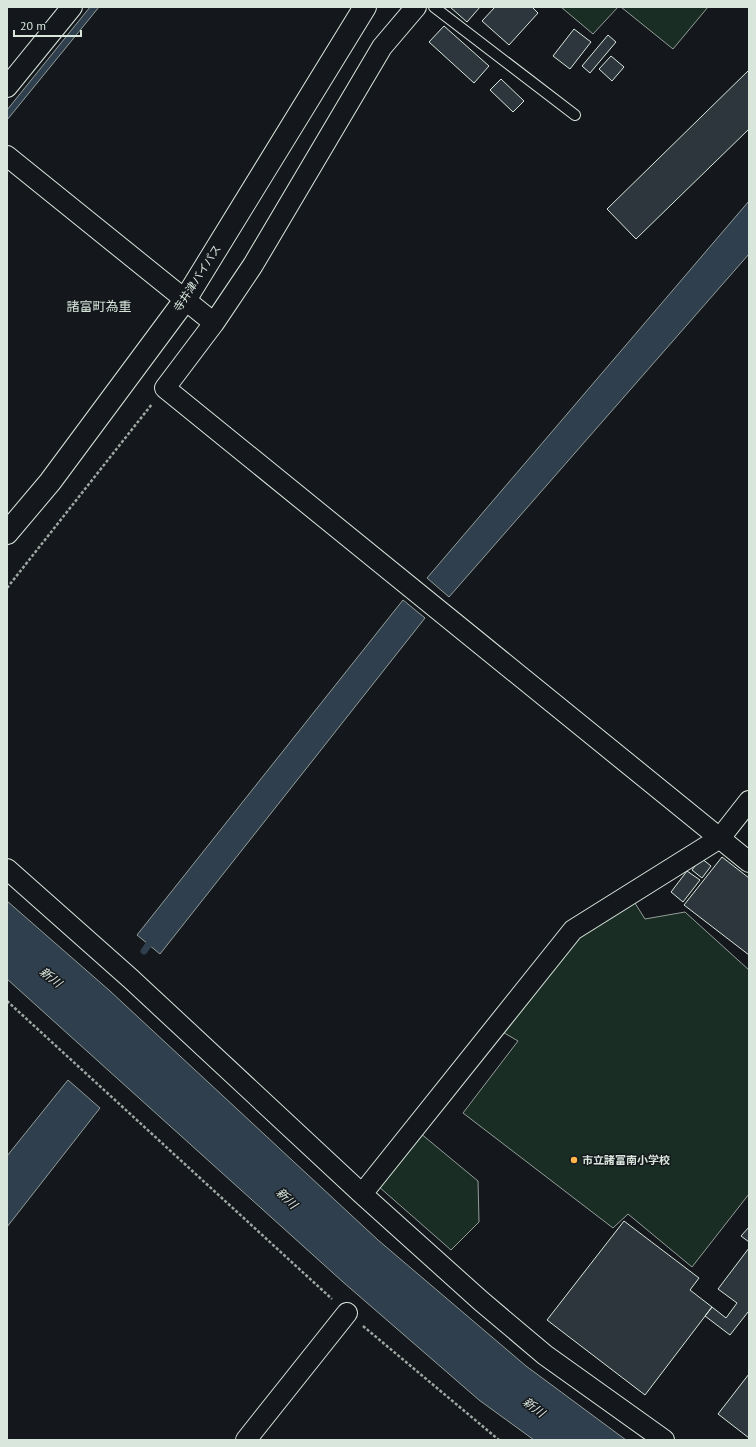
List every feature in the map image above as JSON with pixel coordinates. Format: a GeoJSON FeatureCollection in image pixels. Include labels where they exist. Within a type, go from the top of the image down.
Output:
{"type":"FeatureCollection","features":[{"type":"Feature","properties":{"kind":"highway","name":"寺井津バイパス"},"geometry":{"type":"LineString","coordinates":[[7,533],[50,482],[185,300],[365,7]]}},
{"type":"Feature","properties":{"kind":"street"},"geometry":{"type":"LineString","coordinates":[[7,88],[72,7]]}},
{"type":"Feature","properties":{"kind":"street"},"geometry":{"type":"LineString","coordinates":[[416,7],[382,47],[253,265],[214,322],[164,388],[749,862]]}},
{"type":"Feature","properties":{"kind":"street"},"geometry":{"type":"LineString","coordinates":[[7,156],[214,322]]}},
{"type":"Feature","properties":{"kind":"street"},"geometry":{"type":"LineString","coordinates":[[362,1194],[479,1054],[573,930],[720,838],[749,801]]}},
{"type":"Feature","properties":{"kind":"street"},"geometry":{"type":"LineString","coordinates":[[7,869],[131,979],[362,1194],[481,1301],[545,1355],[664,1440]]}},
{"type":"Feature","properties":{"kind":"street"},"geometry":{"type":"LineString","coordinates":[[246,1440],[347,1313]]}},
{"type":"Feature","properties":{"kind":"lane"},"geometry":{"type":"LineString","coordinates":[[434,7],[575,115]]}},
{"type":"Feature","properties":{"kind":"path"},"geometry":{"type":"LineString","coordinates":[[7,588],[164,388]]}},
{"type":"Feature","properties":{"kind":"path"},"geometry":{"type":"LineString","coordinates":[[7,1001],[347,1313],[499,1440]]}},
{"type":"Feature","properties":{"kind":"green space"},"geometry":{"type":"Polygon","coordinates":[[[561,7],[618,7],[593,34],[561,7]]]}},
{"type":"Feature","properties":{"kind":"green space"},"geometry":{"type":"Polygon","coordinates":[[[621,7],[708,7],[673,49],[621,7]]]}},
{"type":"Feature","properties":{"kind":"green space"},"geometry":{"type":"Polygon","coordinates":[[[633,900],[645,919],[685,912],[749,970],[749,1194],[692,1267],[628,1214],[613,1228],[463,1113],[518,1041],[501,1031],[579,934],[633,900]]]}},
{"type":"Feature","properties":{"kind":"green space"},"geometry":{"type":"Polygon","coordinates":[[[420,1133],[478,1181],[479,1222],[451,1250],[378,1186],[420,1133]]]}},
{"type":"Feature","properties":{"kind":"water"},"geometry":{"type":"Polygon","coordinates":[[[90,7],[99,7],[7,120],[7,110],[90,7]]]}},
{"type":"Feature","properties":{"kind":"water"},"geometry":{"type":"Polygon","coordinates":[[[749,201],[749,254],[449,597],[427,578],[749,201]]]}},
{"type":"Feature","properties":{"kind":"water"},"geometry":{"type":"Polygon","coordinates":[[[403,600],[425,618],[160,954],[137,935],[403,600]]]}},
{"type":"Feature","properties":{"kind":"water","name":"新川"},"geometry":{"type":"Polygon","coordinates":[[[7,901],[110,991],[378,1240],[526,1366],[626,1440],[534,1440],[479,1400],[343,1282],[7,979],[7,901]]]}},
{"type":"Feature","properties":{"kind":"water"},"geometry":{"type":"Polygon","coordinates":[[[68,1080],[100,1108],[7,1227],[7,1156],[68,1080]]]}},
{"type":"Feature","properties":{"kind":"building"},"geometry":{"type":"Polygon","coordinates":[[[450,7],[480,7],[467,22],[450,7]]]}},
{"type":"Feature","properties":{"kind":"building"},"geometry":{"type":"Polygon","coordinates":[[[495,7],[532,7],[538,13],[509,45],[482,21],[495,7]]]}},
{"type":"Feature","properties":{"kind":"building"},"geometry":{"type":"Polygon","coordinates":[[[444,26],[489,66],[474,83],[429,42],[444,26]]]}},
{"type":"Feature","properties":{"kind":"building"},"geometry":{"type":"Polygon","coordinates":[[[574,29],[591,42],[570,69],[553,56],[574,29]]]}},
{"type":"Feature","properties":{"kind":"building"},"geometry":{"type":"Polygon","coordinates":[[[608,35],[616,42],[590,73],[582,66],[608,35]]]}},
{"type":"Feature","properties":{"kind":"building"},"geometry":{"type":"Polygon","coordinates":[[[611,56],[624,67],[612,81],[599,69],[611,56]]]}},
{"type":"Feature","properties":{"kind":"building"},"geometry":{"type":"Polygon","coordinates":[[[749,70],[749,129],[636,239],[607,209],[749,70]]]}},
{"type":"Feature","properties":{"kind":"building"},"geometry":{"type":"Polygon","coordinates":[[[501,79],[524,101],[513,112],[490,90],[501,79]]]}},
{"type":"Feature","properties":{"kind":"building"},"geometry":{"type":"Polygon","coordinates":[[[722,857],[749,878],[749,955],[684,905],[722,857]]]}},
{"type":"Feature","properties":{"kind":"building"},"geometry":{"type":"Polygon","coordinates":[[[701,858],[711,866],[702,878],[692,870],[701,858]]]}},
{"type":"Feature","properties":{"kind":"building"},"geometry":{"type":"Polygon","coordinates":[[[687,871],[700,880],[683,902],[671,892],[687,871]]]}},
{"type":"Feature","properties":{"kind":"building"},"geometry":{"type":"Polygon","coordinates":[[[624,1221],[699,1278],[690,1290],[712,1307],[645,1395],[547,1320],[624,1221]]]}},
{"type":"Feature","properties":{"kind":"building"},"geometry":{"type":"Polygon","coordinates":[[[749,1227],[749,1242],[741,1236],[749,1227]]]}},
{"type":"Feature","properties":{"kind":"building"},"geometry":{"type":"Polygon","coordinates":[[[749,1248],[749,1313],[748,1312],[730,1335],[705,1316],[712,1307],[726,1318],[737,1303],[718,1289],[749,1248]]]}},
{"type":"Feature","properties":{"kind":"building"},"geometry":{"type":"Polygon","coordinates":[[[749,1374],[749,1438],[718,1414],[749,1374]]]}},
{"type":"Feature","properties":{"kind":"waterway"},"geometry":{"type":"LineString","coordinates":[[144,951],[154,937]]}},
{"type":"Feature","properties":{"kind":"place","name":"市立諸富南小学校"},"geometry":{"type":"Point","coordinates":[574,1160]}},
{"type":"Feature","properties":{"kind":"district","name":"諸富町為重"},"geometry":{"type":"Point","coordinates":[99,306]}}]}
